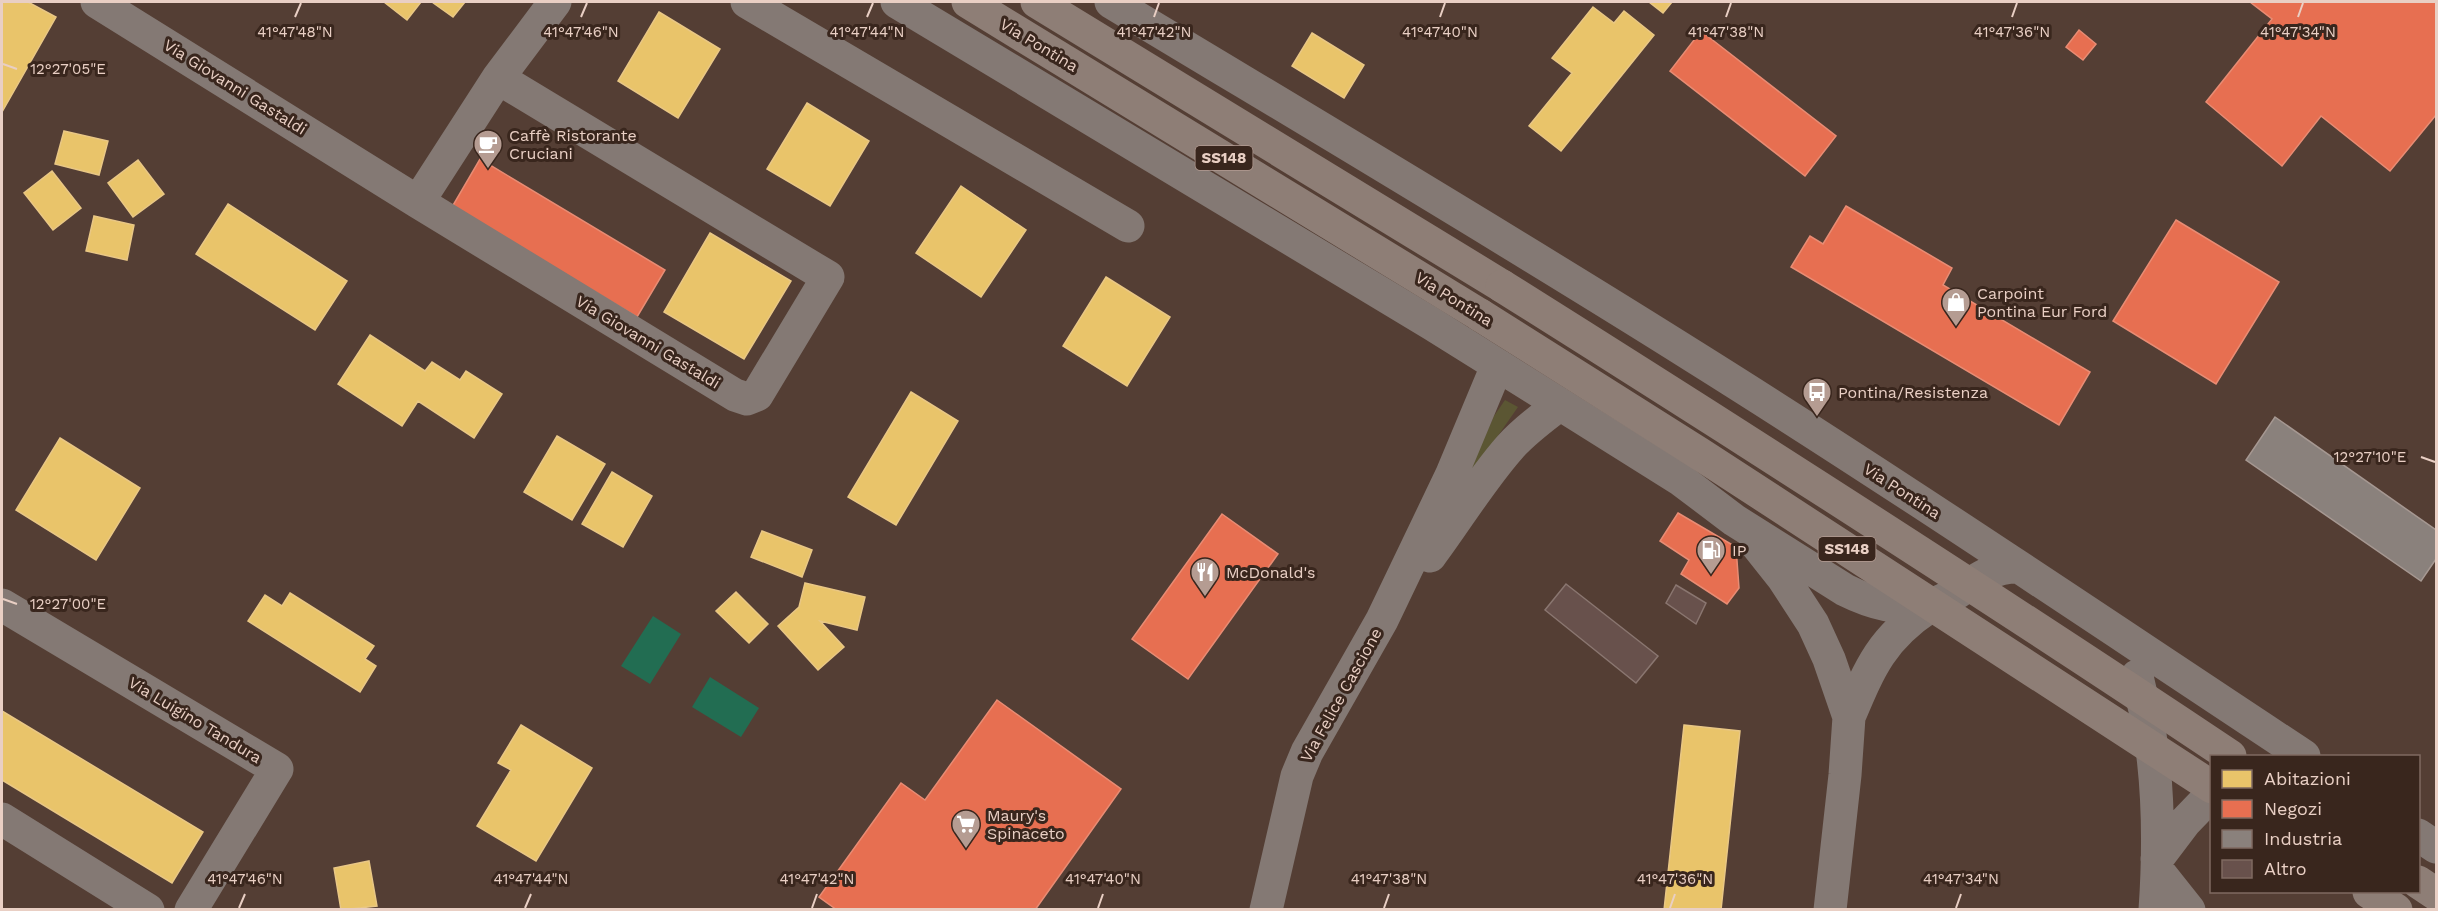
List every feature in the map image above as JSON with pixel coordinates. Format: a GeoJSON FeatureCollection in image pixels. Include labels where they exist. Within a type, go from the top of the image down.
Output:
{"type":"FeatureCollection","features":[{"type":"Feature","properties":{"kind":"highway","name":"Via Pontina"},"geometry":{"type":"LineString","coordinates":[[968,2],[1480,315],[1700,454],[2210,786]]}},
{"type":"Feature","properties":{"kind":"highway","name":"SS148"},"geometry":{"type":"LineString","coordinates":[[1037,2],[1723,424],[2049,635],[2229,755]]}},
{"type":"Feature","properties":{"kind":"highway"},"geometry":{"type":"LineString","coordinates":[[2420,883],[2436,894]]}},
{"type":"Feature","properties":{"kind":"highway"},"geometry":{"type":"LineString","coordinates":[[2372,893],[2396,909]]}},
{"type":"Feature","properties":{"kind":"street","name":"Via Giovanni Gastaldi"},"geometry":{"type":"LineString","coordinates":[[97,2],[418,202],[735,395],[747,399],[761,391],[828,277],[498,78]]}},
{"type":"Feature","properties":{"kind":"street"},"geometry":{"type":"LineString","coordinates":[[418,202],[498,78],[555,2]]}},
{"type":"Feature","properties":{"kind":"street"},"geometry":{"type":"LineString","coordinates":[[747,2],[1128,226]]}},
{"type":"Feature","properties":{"kind":"street","name":"Via Pontina"},"geometry":{"type":"LineString","coordinates":[[897,2],[1497,366],[1681,480],[1734,520],[1857,596],[1895,607],[1943,600]]}},
{"type":"Feature","properties":{"kind":"street","name":"Via Pontina"},"geometry":{"type":"LineString","coordinates":[[1111,2],[1691,354],[2302,755]]}},
{"type":"Feature","properties":{"kind":"street","name":"Via Felice Cascione"},"geometry":{"type":"LineString","coordinates":[[1266,909],[1302,764],[1319,729],[1382,620],[1451,476],[1497,366]]}},
{"type":"Feature","properties":{"kind":"street","name":"Via Felice Cascione"},"geometry":{"type":"LineString","coordinates":[[1382,620],[1504,454],[1533,424],[1559,405]]}},
{"type":"Feature","properties":{"kind":"street","name":"Via Pontina"},"geometry":{"type":"LineString","coordinates":[[1734,520],[1783,578],[1807,615],[1829,659],[1849,717]]}},
{"type":"Feature","properties":{"kind":"street"},"geometry":{"type":"LineString","coordinates":[[1943,600],[1966,561],[1963,539],[1957,527]]}},
{"type":"Feature","properties":{"kind":"street"},"geometry":{"type":"LineString","coordinates":[[1830,909],[1849,717],[1867,676],[1884,646],[1900,628],[1988,573],[1998,568],[2017,567]]}},
{"type":"Feature","properties":{"kind":"street","name":"Via Luigino Tandura"},"geometry":{"type":"LineString","coordinates":[[2,605],[277,769],[191,909]]}},
{"type":"Feature","properties":{"kind":"street"},"geometry":{"type":"LineString","coordinates":[[2129,640],[2150,734],[2158,865],[2155,909]]}},
{"type":"Feature","properties":{"kind":"street"},"geometry":{"type":"LineString","coordinates":[[2158,865],[2185,822],[2210,796]]}},
{"type":"Feature","properties":{"kind":"street"},"geometry":{"type":"LineString","coordinates":[[2,819],[148,909]]}},
{"type":"Feature","properties":{"kind":"street"},"geometry":{"type":"LineString","coordinates":[[2420,835],[2436,847]]}},
{"type":"Feature","properties":{"kind":"street"},"geometry":{"type":"LineString","coordinates":[[2158,865],[2189,909]]}},
{"type":"Feature","properties":{"kind":"shaded area"},"geometry":{"type":"Polygon","coordinates":[[[1505,400],[1518,407],[1472,473],[1468,474],[1494,416],[1505,400]]]}},
{"type":"Feature","properties":{"kind":"shaded area"},"geometry":{"type":"Polygon","coordinates":[[[653,616],[681,634],[650,684],[621,666],[653,616]]]}},
{"type":"Feature","properties":{"kind":"shaded area"},"geometry":{"type":"Polygon","coordinates":[[[710,677],[759,708],[741,737],[692,707],[710,677]]]}},
{"type":"Feature","properties":{"kind":"building: Abitazioni"},"geometry":{"type":"Polygon","coordinates":[[[2,2],[28,2],[56,17],[2,112],[2,2]]]}},
{"type":"Feature","properties":{"kind":"building: Abitazioni"},"geometry":{"type":"Polygon","coordinates":[[[384,2],[421,2],[407,20],[384,2]]]}},
{"type":"Feature","properties":{"kind":"building: Abitazioni"},"geometry":{"type":"Polygon","coordinates":[[[432,2],[465,2],[453,17],[432,2]]]}},
{"type":"Feature","properties":{"kind":"building: Abitazioni"},"geometry":{"type":"Polygon","coordinates":[[[1649,2],[1672,2],[1663,13],[1649,2]]]}},
{"type":"Feature","properties":{"kind":"building: Abitazioni"},"geometry":{"type":"Polygon","coordinates":[[[1593,7],[1614,23],[1624,11],[1654,35],[1561,151],[1529,126],[1572,73],[1552,58],[1593,7]]]}},
{"type":"Feature","properties":{"kind":"building: Abitazioni"},"geometry":{"type":"Polygon","coordinates":[[[659,12],[720,49],[678,118],[618,81],[659,12]]]}},
{"type":"Feature","properties":{"kind":"building: Abitazioni"},"geometry":{"type":"Polygon","coordinates":[[[1312,33],[1364,65],[1344,98],[1292,66],[1312,33]]]}},
{"type":"Feature","properties":{"kind":"building: Abitazioni"},"geometry":{"type":"Polygon","coordinates":[[[807,103],[869,141],[830,206],[767,169],[807,103]]]}},
{"type":"Feature","properties":{"kind":"building: Abitazioni"},"geometry":{"type":"Polygon","coordinates":[[[64,131],[108,141],[99,175],[55,164],[64,131]]]}},
{"type":"Feature","properties":{"kind":"building: Abitazioni"},"geometry":{"type":"Polygon","coordinates":[[[138,160],[164,194],[133,217],[108,183],[138,160]]]}},
{"type":"Feature","properties":{"kind":"building: Abitazioni"},"geometry":{"type":"Polygon","coordinates":[[[52,171],[81,208],[53,230],[24,193],[52,171]]]}},
{"type":"Feature","properties":{"kind":"building: Abitazioni"},"geometry":{"type":"Polygon","coordinates":[[[961,186],[1026,230],[981,297],[916,253],[961,186]]]}},
{"type":"Feature","properties":{"kind":"building: Abitazioni"},"geometry":{"type":"Polygon","coordinates":[[[228,204],[347,281],[315,330],[196,254],[228,204]]]}},
{"type":"Feature","properties":{"kind":"building: Abitazioni"},"geometry":{"type":"Polygon","coordinates":[[[94,216],[134,225],[127,260],[86,251],[94,216]]]}},
{"type":"Feature","properties":{"kind":"building: Abitazioni"},"geometry":{"type":"Polygon","coordinates":[[[710,233],[791,281],[744,359],[664,312],[710,233]]]}},
{"type":"Feature","properties":{"kind":"building: Abitazioni"},"geometry":{"type":"Polygon","coordinates":[[[1106,277],[1170,317],[1127,386],[1063,346],[1106,277]]]}},
{"type":"Feature","properties":{"kind":"building: Abitazioni"},"geometry":{"type":"Polygon","coordinates":[[[370,335],[425,371],[432,362],[460,380],[466,371],[502,394],[474,438],[418,401],[402,426],[338,384],[370,335]]]}},
{"type":"Feature","properties":{"kind":"building: Abitazioni"},"geometry":{"type":"Polygon","coordinates":[[[911,392],[958,421],[896,525],[848,497],[911,392]]]}},
{"type":"Feature","properties":{"kind":"building: Abitazioni"},"geometry":{"type":"Polygon","coordinates":[[[557,436],[605,464],[572,520],[524,492],[557,436]]]}},
{"type":"Feature","properties":{"kind":"building: Abitazioni"},"geometry":{"type":"Polygon","coordinates":[[[60,438],[140,488],[96,560],[16,510],[60,438]]]}},
{"type":"Feature","properties":{"kind":"building: Abitazioni"},"geometry":{"type":"Polygon","coordinates":[[[612,472],[652,496],[623,547],[582,524],[612,472]]]}},
{"type":"Feature","properties":{"kind":"building: Abitazioni"},"geometry":{"type":"Polygon","coordinates":[[[762,531],[812,550],[802,577],[751,557],[762,531]]]}},
{"type":"Feature","properties":{"kind":"building: Abitazioni"},"geometry":{"type":"Polygon","coordinates":[[[805,583],[865,597],[857,630],[820,621],[844,647],[818,670],[778,626],[799,607],[805,583]]]}},
{"type":"Feature","properties":{"kind":"building: Abitazioni"},"geometry":{"type":"Polygon","coordinates":[[[736,592],[768,624],[749,643],[716,611],[736,592]]]}},
{"type":"Feature","properties":{"kind":"building: Abitazioni"},"geometry":{"type":"Polygon","coordinates":[[[290,593],[374,646],[365,659],[376,666],[360,692],[248,621],[265,595],[282,606],[290,593]]]}},
{"type":"Feature","properties":{"kind":"building: Abitazioni"},"geometry":{"type":"Polygon","coordinates":[[[2,711],[203,832],[172,883],[2,780],[2,711]]]}},
{"type":"Feature","properties":{"kind":"building: Abitazioni"},"geometry":{"type":"Polygon","coordinates":[[[521,725],[592,768],[536,861],[477,826],[511,770],[498,763],[521,725]]]}},
{"type":"Feature","properties":{"kind":"building: Abitazioni"},"geometry":{"type":"Polygon","coordinates":[[[1684,725],[1740,731],[1721,910],[1664,910],[1684,725]]]}},
{"type":"Feature","properties":{"kind":"building: Abitazioni"},"geometry":{"type":"Polygon","coordinates":[[[369,861],[377,906],[341,910],[334,868],[369,861]]]}},
{"type":"Feature","properties":{"kind":"building: Negozi"},"geometry":{"type":"Polygon","coordinates":[[[2250,2],[2436,2],[2436,115],[2390,171],[2321,116],[2282,166],[2206,102],[2272,19],[2250,2]]]}},
{"type":"Feature","properties":{"kind":"building: Negozi"},"geometry":{"type":"Polygon","coordinates":[[[2079,30],[2096,44],[2083,60],[2066,47],[2079,30]]]}},
{"type":"Feature","properties":{"kind":"building: Negozi"},"geometry":{"type":"Polygon","coordinates":[[[1701,31],[1836,136],[1805,176],[1670,71],[1701,31]]]}},
{"type":"Feature","properties":{"kind":"building: Negozi"},"geometry":{"type":"Polygon","coordinates":[[[480,159],[665,270],[637,317],[452,207],[480,159]]]}},
{"type":"Feature","properties":{"kind":"building: Negozi","name":"Carpoint Pontina Eur Ford"},"geometry":{"type":"Polygon","coordinates":[[[1846,206],[1952,268],[1943,285],[2090,372],[2059,425],[1791,267],[1810,236],[1823,244],[1846,206]]]}},
{"type":"Feature","properties":{"kind":"building: Negozi"},"geometry":{"type":"Polygon","coordinates":[[[2176,220],[2279,282],[2216,384],[2113,321],[2176,220]]]}},
{"type":"Feature","properties":{"kind":"building: Negozi"},"geometry":{"type":"Polygon","coordinates":[[[1678,513],[1736,547],[1739,588],[1727,604],[1681,574],[1689,560],[1660,541],[1678,513]]]}},
{"type":"Feature","properties":{"kind":"building: Negozi","name":"McDonald's"},"geometry":{"type":"Polygon","coordinates":[[[1222,514],[1278,554],[1188,679],[1132,639],[1222,514]]]}},
{"type":"Feature","properties":{"kind":"building: Negozi","name":"Maury's Spinaceto"},"geometry":{"type":"Polygon","coordinates":[[[997,700],[1121,789],[1035,910],[837,910],[819,897],[901,783],[925,800],[997,700]]]}},
{"type":"Feature","properties":{"kind":"building: Industria"},"geometry":{"type":"Polygon","coordinates":[[[2275,417],[2436,530],[2436,559],[2421,581],[2246,460],[2275,417]]]}},
{"type":"Feature","properties":{"kind":"building: Altro"},"geometry":{"type":"Polygon","coordinates":[[[1566,584],[1658,656],[1636,683],[1545,610],[1566,584]]]}},
{"type":"Feature","properties":{"kind":"building: Altro"},"geometry":{"type":"Polygon","coordinates":[[[1676,585],[1706,603],[1696,624],[1666,603],[1676,585]]]}},
{"type":"Feature","properties":{"kind":"place","name":"Caffè Ristorante Cruciani"},"geometry":{"type":"Point","coordinates":[488,170]}},
{"type":"Feature","properties":{"kind":"place","name":"Carpoint Pontina Eur Ford"},"geometry":{"type":"Point","coordinates":[1956,328]}},
{"type":"Feature","properties":{"kind":"place","name":"Pontina/Resistenza"},"geometry":{"type":"Point","coordinates":[1817,418]}},
{"type":"Feature","properties":{"kind":"place","name":"IP"},"geometry":{"type":"Point","coordinates":[1711,576]}},
{"type":"Feature","properties":{"kind":"place","name":"McDonald's"},"geometry":{"type":"Point","coordinates":[1205,598]}},
{"type":"Feature","properties":{"kind":"place","name":"Maury's Spinaceto"},"geometry":{"type":"Point","coordinates":[966,850]}}]}
